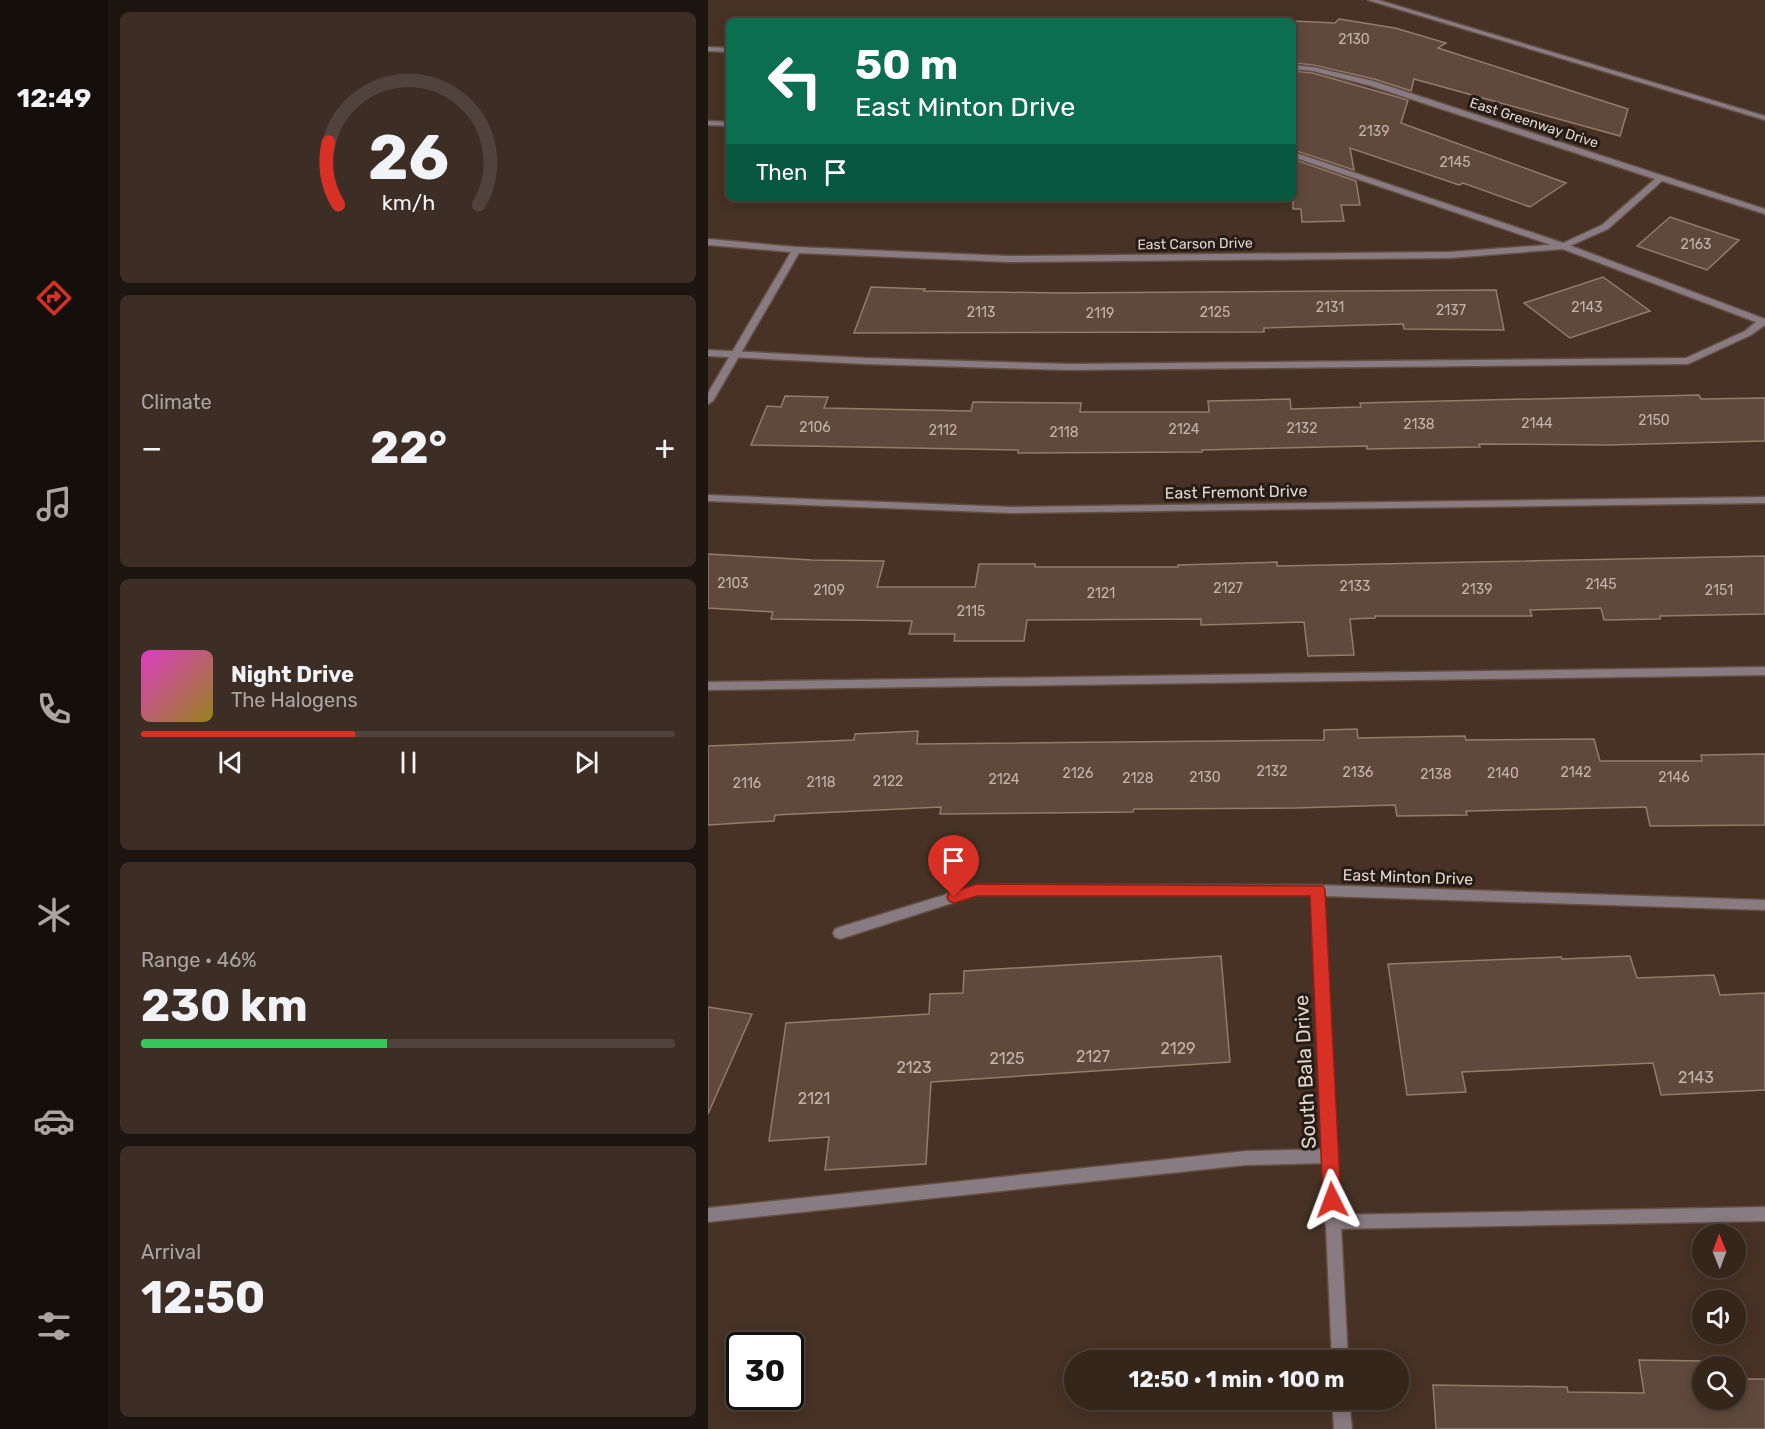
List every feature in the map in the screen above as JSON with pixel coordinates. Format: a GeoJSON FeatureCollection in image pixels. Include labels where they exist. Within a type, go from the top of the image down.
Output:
{"type":"FeatureCollection","features":[{"type":"Feature","properties":{"kind":"street"},"geometry":{"type":"LineString","coordinates":[[1371,0],[1765,118]]}},
{"type":"Feature","properties":{"kind":"street"},"geometry":{"type":"LineString","coordinates":[[708,49],[726,50]]}},
{"type":"Feature","properties":{"kind":"street","name":"East Greenway Drive"},"geometry":{"type":"LineString","coordinates":[[1296,67],[1313,69],[1370,83],[1765,212]]}},
{"type":"Feature","properties":{"kind":"street"},"geometry":{"type":"LineString","coordinates":[[708,123],[726,124]]}},
{"type":"Feature","properties":{"kind":"street"},"geometry":{"type":"LineString","coordinates":[[1296,155],[1563,246],[1764,322]]}},
{"type":"Feature","properties":{"kind":"street","name":"East Carson Drive"},"geometry":{"type":"LineString","coordinates":[[708,242],[796,250],[1008,259],[1450,255],[1563,246],[1605,227],[1661,178]]}},
{"type":"Feature","properties":{"kind":"street"},"geometry":{"type":"LineString","coordinates":[[708,400],[796,250]]}},
{"type":"Feature","properties":{"kind":"street"},"geometry":{"type":"LineString","coordinates":[[708,353],[734,356],[1070,367],[1688,361],[1748,333],[1764,322]]}},
{"type":"Feature","properties":{"kind":"street","name":"East Fremont Drive"},"geometry":{"type":"LineString","coordinates":[[708,498],[1011,510],[1765,500]]}},
{"type":"Feature","properties":{"kind":"street"},"geometry":{"type":"LineString","coordinates":[[708,686],[1765,671]]}},
{"type":"Feature","properties":{"kind":"street","name":"East Minton Drive"},"geometry":{"type":"LineString","coordinates":[[840,933],[977,890],[1317,890],[1765,905]]}},
{"type":"Feature","properties":{"kind":"street","name":"South Bala Drive"},"geometry":{"type":"LineString","coordinates":[[1317,890],[1340,1350]]}},
{"type":"Feature","properties":{"kind":"street"},"geometry":{"type":"LineString","coordinates":[[708,1215],[1246,1158],[1330,1156]]}},
{"type":"Feature","properties":{"kind":"street"},"geometry":{"type":"LineString","coordinates":[[1334,1222],[1765,1214]]}},
{"type":"Feature","properties":{"kind":"street"},"geometry":{"type":"LineString","coordinates":[[1342,1410],[1343,1429]]}},
{"type":"Feature","properties":{"kind":"building"},"geometry":{"type":"Polygon","coordinates":[[[1339,19],[1395,28],[1446,43],[1438,48],[1628,109],[1620,136],[1414,79],[1411,91],[1374,79],[1296,63],[1296,21],[1335,23],[1339,19]]]}},
{"type":"Feature","properties":{"kind":"building"},"geometry":{"type":"Polygon","coordinates":[[[1296,71],[1313,73],[1408,100],[1401,123],[1566,183],[1530,207],[1463,183],[1459,185],[1350,148],[1354,170],[1296,151],[1296,71]]]}},
{"type":"Feature","properties":{"kind":"building"},"geometry":{"type":"Polygon","coordinates":[[[1296,160],[1356,181],[1360,205],[1341,205],[1344,221],[1302,222],[1301,209],[1293,209],[1293,201],[1296,201],[1296,160]]]}},
{"type":"Feature","properties":{"kind":"building"},"geometry":{"type":"Polygon","coordinates":[[[1670,217],[1739,240],[1707,270],[1637,246],[1670,217]]]}},
{"type":"Feature","properties":{"kind":"building"},"geometry":{"type":"Polygon","coordinates":[[[1603,277],[1650,311],[1570,338],[1524,303],[1603,277]]]}},
{"type":"Feature","properties":{"kind":"building"},"geometry":{"type":"Polygon","coordinates":[[[871,287],[925,289],[924,291],[1060,293],[1496,290],[1504,330],[1404,329],[1403,324],[1264,328],[1264,332],[854,333],[871,287]]]}},
{"type":"Feature","properties":{"kind":"building"},"geometry":{"type":"Polygon","coordinates":[[[1699,395],[1701,399],[1765,398],[1765,441],[1608,445],[1479,444],[1480,447],[1367,449],[1367,446],[1202,450],[1202,452],[1018,453],[1018,450],[751,445],[767,406],[781,407],[785,396],[828,397],[824,408],[971,411],[973,402],[1081,403],[1080,412],[1209,412],[1208,401],[1290,399],[1291,409],[1361,407],[1360,403],[1699,395]]]}},
{"type":"Feature","properties":{"kind":"building"},"geometry":{"type":"Polygon","coordinates":[[[708,554],[812,560],[884,561],[877,587],[975,587],[979,564],[1035,564],[1035,567],[1178,567],[1178,565],[1277,562],[1277,566],[1765,556],[1765,614],[1660,616],[1660,619],[1604,620],[1601,608],[1530,610],[1532,616],[1375,616],[1375,618],[1350,619],[1354,655],[1308,656],[1304,622],[1201,625],[1201,619],[1027,620],[1024,641],[954,641],[955,634],[909,634],[912,621],[771,619],[773,612],[708,608],[708,554]]]}},
{"type":"Feature","properties":{"kind":"building"},"geometry":{"type":"Polygon","coordinates":[[[1357,729],[1358,738],[1465,736],[1466,740],[1594,739],[1600,761],[1702,761],[1701,755],[1765,754],[1765,825],[1650,826],[1646,807],[1466,811],[1467,815],[1397,816],[1395,805],[1134,809],[1133,812],[940,814],[941,807],[775,815],[774,821],[708,825],[708,746],[854,740],[855,734],[918,731],[917,744],[1324,740],[1324,730],[1357,729]]]}},
{"type":"Feature","properties":{"kind":"building"},"geometry":{"type":"Polygon","coordinates":[[[1221,956],[1230,1062],[931,1082],[926,1164],[825,1170],[829,1137],[769,1141],[786,1023],[929,1014],[930,994],[963,993],[964,971],[1221,956]]]}},
{"type":"Feature","properties":{"kind":"building"},"geometry":{"type":"Polygon","coordinates":[[[1630,956],[1637,978],[1714,975],[1720,995],[1765,993],[1765,1090],[1661,1095],[1653,1063],[1462,1072],[1466,1092],[1407,1095],[1388,964],[1630,956]]]}},
{"type":"Feature","properties":{"kind":"building"},"geometry":{"type":"Polygon","coordinates":[[[708,1007],[752,1014],[708,1114],[708,1007]]]}},
{"type":"Feature","properties":{"kind":"building"},"geometry":{"type":"Polygon","coordinates":[[[1639,1360],[1692,1361],[1692,1410],[1746,1410],[1746,1379],[1765,1379],[1765,1429],[1436,1429],[1433,1385],[1567,1387],[1568,1392],[1644,1393],[1639,1360]]]}},
{"type":"Feature","properties":{"kind":"route"},"geometry":{"type":"LineString","coordinates":[[954,897],[977,890],[1317,890],[1332,1200]]}}]}
